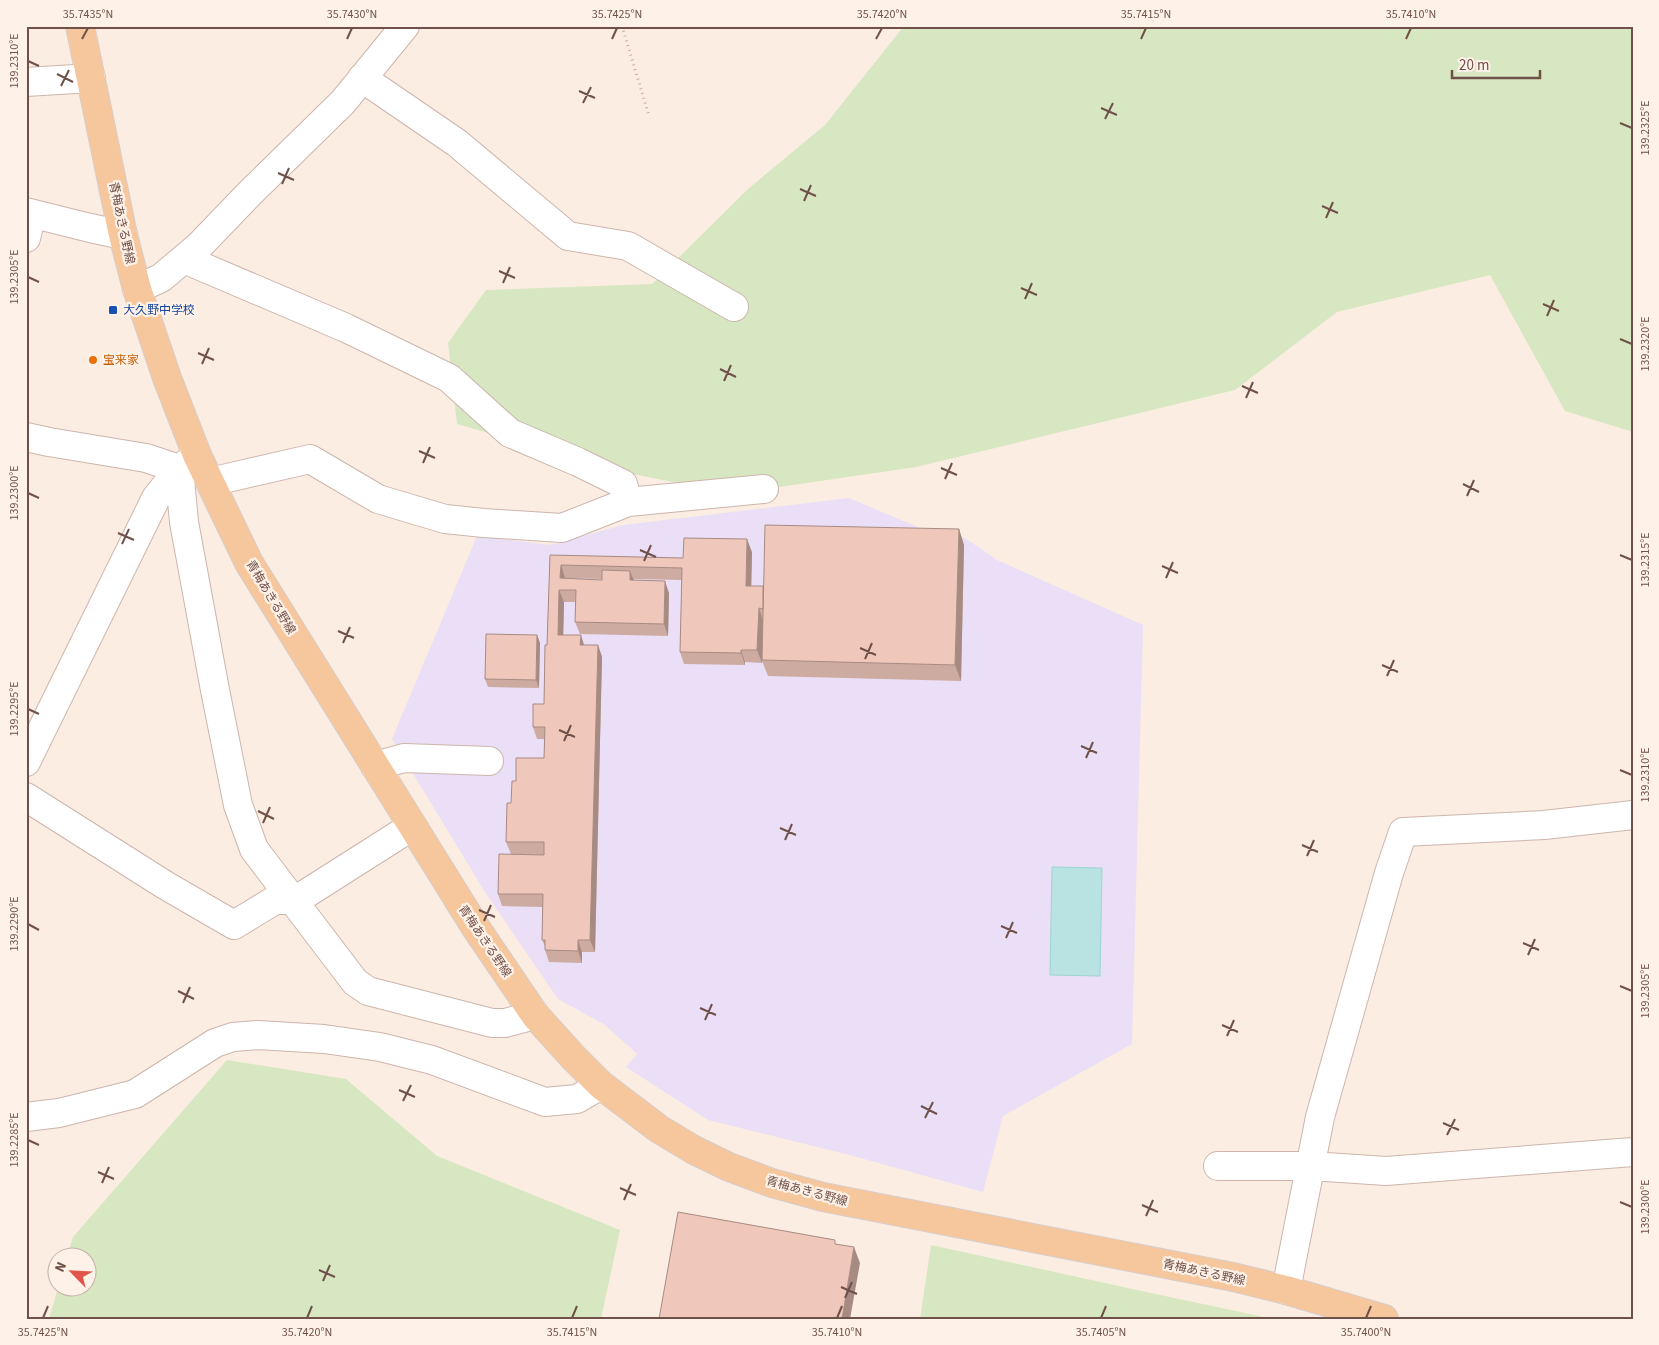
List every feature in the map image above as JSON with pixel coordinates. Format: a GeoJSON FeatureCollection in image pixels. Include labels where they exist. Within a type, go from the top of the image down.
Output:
{"type":"FeatureCollection","features":[{"type":"Feature","properties":{"kind":"main road","name":"青梅あきる野線"},"geometry":{"type":"LineString","coordinates":[[80,26],[123,235],[137,289],[170,386],[188,462],[210,482],[249,563],[476,928],[535,1015],[601,1085],[659,1129],[694,1150],[729,1167],[772,1183],[823,1197],[1233,1277],[1286,1290],[1384,1319]]}},
{"type":"Feature","properties":{"kind":"street"},"geometry":{"type":"LineString","coordinates":[[137,289],[162,278],[199,246],[250,193],[344,102],[405,26]]}},
{"type":"Feature","properties":{"kind":"street"},"geometry":{"type":"LineString","coordinates":[[26,82],[91,78]]}},
{"type":"Feature","properties":{"kind":"street"},"geometry":{"type":"LineString","coordinates":[[362,78],[457,143],[568,236],[628,246],[734,308]]}},
{"type":"Feature","properties":{"kind":"street"},"geometry":{"type":"LineString","coordinates":[[28,221],[90,228],[123,235]]}},
{"type":"Feature","properties":{"kind":"street"},"geometry":{"type":"LineString","coordinates":[[184,259],[346,328],[449,378],[510,433],[578,462],[623,484],[628,502]]}},
{"type":"Feature","properties":{"kind":"street"},"geometry":{"type":"LineString","coordinates":[[26,437],[146,458],[188,462]]}},
{"type":"Feature","properties":{"kind":"street"},"geometry":{"type":"LineString","coordinates":[[210,482],[310,460],[378,499],[445,520],[562,528],[628,502],[764,489]]}},
{"type":"Feature","properties":{"kind":"street"},"geometry":{"type":"LineString","coordinates":[[26,762],[156,498],[188,462]]}},
{"type":"Feature","properties":{"kind":"street"},"geometry":{"type":"LineString","coordinates":[[188,462],[186,531],[238,805],[254,849],[356,982],[368,991],[492,1023],[506,1023],[535,1015]]}},
{"type":"Feature","properties":{"kind":"street"},"geometry":{"type":"LineString","coordinates":[[375,766],[404,758],[489,761]]}},
{"type":"Feature","properties":{"kind":"street"},"geometry":{"type":"LineString","coordinates":[[26,797],[165,885],[234,925],[275,900],[292,900],[304,894],[412,826]]}},
{"type":"Feature","properties":{"kind":"street"},"geometry":{"type":"LineString","coordinates":[[1286,1290],[1320,1117],[1386,882],[1403,832],[1544,825],[1633,815]]}},
{"type":"Feature","properties":{"kind":"street"},"geometry":{"type":"LineString","coordinates":[[26,1117],[59,1113],[135,1094],[215,1042],[233,1037],[258,1035],[324,1039],[380,1047],[432,1060],[545,1102],[577,1099],[601,1085]]}},
{"type":"Feature","properties":{"kind":"street"},"geometry":{"type":"LineString","coordinates":[[1218,1166],[1311,1166],[1386,1171],[1633,1152]]}},
{"type":"Feature","properties":{"kind":"path"},"geometry":{"type":"LineString","coordinates":[[622,26],[650,116]]}},
{"type":"Feature","properties":{"kind":"shaded area"},"geometry":{"type":"Polygon","coordinates":[[[849,498],[927,531],[957,534],[997,560],[1143,625],[1132,1044],[1003,1116],[983,1192],[846,1154],[708,1120],[626,1067],[637,1054],[605,1025],[558,999],[485,892],[392,739],[477,536],[550,545],[623,525],[849,498]]]}},
{"type":"Feature","properties":{"kind":"green space"},"geometry":{"type":"Polygon","coordinates":[[[904,26],[1633,26],[1633,432],[1565,411],[1490,275],[1337,312],[1235,390],[916,467],[732,494],[633,474],[457,424],[448,343],[486,290],[652,284],[748,189],[825,125],[904,26]]]}},
{"type":"Feature","properties":{"kind":"green space"},"geometry":{"type":"Polygon","coordinates":[[[227,1060],[346,1079],[437,1156],[620,1230],[601,1319],[49,1319],[55,1298],[98,1298],[98,1248],[70,1248],[73,1237],[227,1060]]]}},
{"type":"Feature","properties":{"kind":"green space"},"geometry":{"type":"Polygon","coordinates":[[[931,1245],[1137,1290],[1273,1319],[920,1319],[931,1245]]]}},
{"type":"Feature","properties":{"kind":"water"},"geometry":{"type":"Polygon","coordinates":[[[1052,867],[1102,868],[1100,976],[1050,975],[1052,867]]]}},
{"type":"Feature","properties":{"kind":"building"},"geometry":{"type":"Polygon","coordinates":[[[765,525],[959,529],[955,665],[762,660],[765,525]]]}},
{"type":"Feature","properties":{"kind":"building"},"geometry":{"type":"Polygon","coordinates":[[[684,538],[747,539],[746,586],[763,586],[763,609],[759,608],[757,650],[741,650],[741,653],[680,652],[682,568],[561,565],[560,578],[602,580],[602,570],[630,571],[630,580],[665,581],[664,624],[575,622],[576,590],[559,590],[558,635],[581,635],[580,645],[598,645],[590,940],[578,940],[578,951],[545,950],[545,940],[542,940],[543,894],[498,894],[499,854],[544,855],[544,842],[506,842],[507,803],[511,803],[512,781],[516,781],[516,758],[544,758],[545,727],[533,727],[533,704],[544,704],[550,555],[683,558],[684,538]]]}},
{"type":"Feature","properties":{"kind":"building"},"geometry":{"type":"Polygon","coordinates":[[[486,634],[537,635],[536,680],[485,679],[486,634]]]}},
{"type":"Feature","properties":{"kind":"building"},"geometry":{"type":"Polygon","coordinates":[[[678,1212],[835,1240],[835,1244],[854,1247],[842,1319],[659,1319],[678,1212]]]}},
{"type":"Feature","properties":{"kind":"place","name":"大久野中学校"},"geometry":{"type":"Point","coordinates":[113,310]}},
{"type":"Feature","properties":{"kind":"place","name":"宝来家"},"geometry":{"type":"Point","coordinates":[93,360]}}]}
